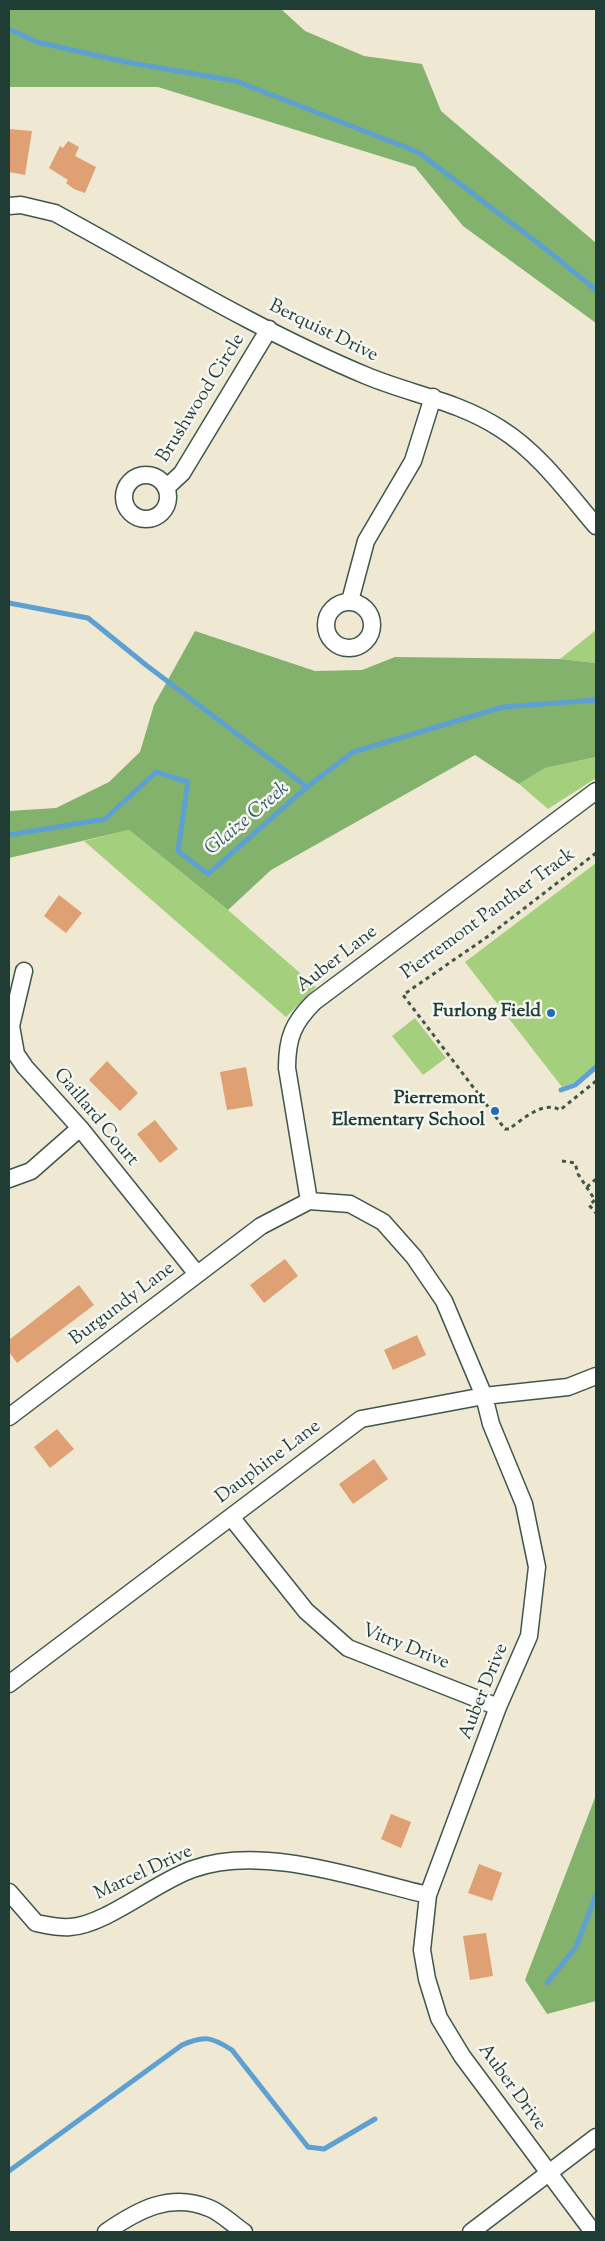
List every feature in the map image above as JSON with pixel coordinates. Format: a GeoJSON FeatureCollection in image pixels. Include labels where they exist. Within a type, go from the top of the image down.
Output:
{"type":"FeatureCollection","features":[{"type":"Feature","properties":{"kind":"street","name":"Berquist Drive"},"geometry":{"type":"LineString","coordinates":[[9,206],[21,205],[55,213],[269,330],[368,377],[432,397],[480,416],[535,456],[596,526]]}},
{"type":"Feature","properties":{"kind":"street","name":"Brushwood Circle"},"geometry":{"type":"LineString","coordinates":[[166,488],[182,473],[269,330]]}},
{"type":"Feature","properties":{"kind":"street"},"geometry":{"type":"LineString","coordinates":[[350,601],[366,541],[413,461],[432,397]]}},
{"type":"Feature","properties":{"kind":"street","name":"Auber Lane"},"geometry":{"type":"LineString","coordinates":[[309,1201],[288,1068],[287,1046],[293,1029],[302,1014],[322,996],[596,791]]}},
{"type":"Feature","properties":{"kind":"street","name":"Gaillard Court"},"geometry":{"type":"LineString","coordinates":[[24,971],[11,1026],[16,1054],[80,1128],[197,1274]]}},
{"type":"Feature","properties":{"kind":"street"},"geometry":{"type":"LineString","coordinates":[[9,1179],[31,1171],[80,1128]]}},
{"type":"Feature","properties":{"kind":"street","name":"Burgundy Lane"},"geometry":{"type":"LineString","coordinates":[[9,1417],[261,1226],[309,1201]]}},
{"type":"Feature","properties":{"kind":"street","name":"Auber Drive"},"geometry":{"type":"LineString","coordinates":[[309,1201],[350,1204],[383,1222],[414,1257],[444,1300],[484,1396],[491,1424],[524,1504],[537,1567],[530,1636],[498,1708],[428,1895],[422,1950],[427,1979],[438,2018],[462,2056],[593,2232]]}},
{"type":"Feature","properties":{"kind":"street","name":"Dauphine Lane"},"geometry":{"type":"LineString","coordinates":[[9,1684],[361,1419],[484,1396],[568,1387],[596,1376]]}},
{"type":"Feature","properties":{"kind":"street","name":"Vitry Drive"},"geometry":{"type":"LineString","coordinates":[[231,1517],[306,1611],[348,1648],[498,1708]]}},
{"type":"Feature","properties":{"kind":"street","name":"Marcel Drive"},"geometry":{"type":"LineString","coordinates":[[9,1892],[36,1923],[70,1927],[93,1921],[193,1869],[241,1859],[294,1864],[428,1895]]}},
{"type":"Feature","properties":{"kind":"street"},"geometry":{"type":"LineString","coordinates":[[471,2232],[596,2137]]}},
{"type":"Feature","properties":{"kind":"street"},"geometry":{"type":"LineString","coordinates":[[106,2232],[128,2217],[168,2201],[210,2208],[244,2232]]}},
{"type":"Feature","properties":{"kind":"path","name":"Pierremont Panther Track"},"geometry":{"type":"LineString","coordinates":[[596,853],[487,937],[403,995],[505,1129],[540,1110],[551,1107],[560,1110],[596,1081]]}},
{"type":"Feature","properties":{"kind":"path"},"geometry":{"type":"LineString","coordinates":[[562,1160],[575,1163],[578,1174],[595,1200],[589,1205],[596,1213]]}},
{"type":"Feature","properties":{"kind":"path"},"geometry":{"type":"LineString","coordinates":[[586,1188],[596,1179]]}},
{"type":"Feature","properties":{"kind":"green space"},"geometry":{"type":"Polygon","coordinates":[[[9,9],[281,9],[305,31],[364,56],[422,64],[441,111],[596,243],[596,323],[463,226],[415,167],[158,87],[9,87],[9,9]]]}},
{"type":"Feature","properties":{"kind":"green space"},"geometry":{"type":"Polygon","coordinates":[[[596,630],[596,663],[560,659],[596,630]]]}},
{"type":"Feature","properties":{"kind":"green space"},"geometry":{"type":"Polygon","coordinates":[[[195,631],[315,671],[362,670],[395,657],[560,659],[596,663],[596,757],[545,768],[519,784],[475,755],[271,870],[228,910],[129,830],[9,858],[9,811],[56,808],[109,782],[140,752],[154,705],[195,631]]]}},
{"type":"Feature","properties":{"kind":"green space"},"geometry":{"type":"Polygon","coordinates":[[[596,757],[596,778],[548,809],[519,784],[545,768],[596,757]]]}},
{"type":"Feature","properties":{"kind":"green space"},"geometry":{"type":"Polygon","coordinates":[[[129,830],[228,910],[316,987],[286,1017],[84,841],[129,830]]]}},
{"type":"Feature","properties":{"kind":"green space","name":"Furlong Field"},"geometry":{"type":"Polygon","coordinates":[[[596,863],[596,1064],[573,1083],[562,1087],[465,962],[596,863]]]}},
{"type":"Feature","properties":{"kind":"green space"},"geometry":{"type":"Polygon","coordinates":[[[415,1018],[446,1058],[423,1075],[392,1036],[415,1018]]]}},
{"type":"Feature","properties":{"kind":"green space"},"geometry":{"type":"Polygon","coordinates":[[[596,1795],[596,2001],[547,2014],[525,1980],[596,1795]]]}},
{"type":"Feature","properties":{"kind":"building"},"geometry":{"type":"Polygon","coordinates":[[[9,129],[32,131],[25,175],[9,172],[9,129]]]}},
{"type":"Feature","properties":{"kind":"building"},"geometry":{"type":"Polygon","coordinates":[[[68,141],[79,147],[75,156],[96,167],[85,193],[74,189],[66,183],[68,180],[49,168],[60,146],[63,148],[68,141]]]}},
{"type":"Feature","properties":{"kind":"building"},"geometry":{"type":"Polygon","coordinates":[[[59,895],[82,913],[66,933],[44,916],[59,895]]]}},
{"type":"Feature","properties":{"kind":"building"},"geometry":{"type":"Polygon","coordinates":[[[107,1061],[138,1093],[120,1111],[89,1080],[107,1061]]]}},
{"type":"Feature","properties":{"kind":"building"},"geometry":{"type":"Polygon","coordinates":[[[246,1067],[253,1106],[227,1110],[220,1072],[246,1067]]]}},
{"type":"Feature","properties":{"kind":"building"},"geometry":{"type":"Polygon","coordinates":[[[155,1120],[178,1149],[160,1163],[137,1134],[155,1120]]]}},
{"type":"Feature","properties":{"kind":"building"},"geometry":{"type":"Polygon","coordinates":[[[285,1259],[298,1276],[264,1303],[250,1285],[285,1259]]]}},
{"type":"Feature","properties":{"kind":"building"},"geometry":{"type":"Polygon","coordinates":[[[79,1285],[94,1305],[17,1363],[9,1352],[9,1340],[79,1285]]]}},
{"type":"Feature","properties":{"kind":"building"},"geometry":{"type":"Polygon","coordinates":[[[417,1335],[426,1355],[393,1370],[384,1350],[417,1335]]]}},
{"type":"Feature","properties":{"kind":"building"},"geometry":{"type":"Polygon","coordinates":[[[57,1429],[74,1449],[50,1468],[34,1447],[57,1429]]]}},
{"type":"Feature","properties":{"kind":"building"},"geometry":{"type":"Polygon","coordinates":[[[374,1459],[388,1479],[353,1504],[339,1484],[374,1459]]]}},
{"type":"Feature","properties":{"kind":"building"},"geometry":{"type":"Polygon","coordinates":[[[391,1814],[411,1822],[401,1848],[381,1839],[391,1814]]]}},
{"type":"Feature","properties":{"kind":"building"},"geometry":{"type":"Polygon","coordinates":[[[479,1864],[502,1873],[492,1901],[468,1893],[479,1864]]]}},
{"type":"Feature","properties":{"kind":"building"},"geometry":{"type":"Polygon","coordinates":[[[486,1933],[493,1976],[470,1980],[463,1936],[486,1933]]]}},
{"type":"Feature","properties":{"kind":"waterway"},"geometry":{"type":"LineString","coordinates":[[9,29],[37,42],[126,62],[236,81],[418,152],[547,250],[596,290]]}},
{"type":"Feature","properties":{"kind":"waterway"},"geometry":{"type":"LineString","coordinates":[[9,603],[88,618],[146,665],[307,787]]}},
{"type":"Feature","properties":{"kind":"waterway","name":"Glaize Creek"},"geometry":{"type":"LineString","coordinates":[[9,835],[105,819],[156,772],[188,782],[178,851],[208,874],[307,787],[353,752],[503,707],[596,700]]}},
{"type":"Feature","properties":{"kind":"waterway"},"geometry":{"type":"LineString","coordinates":[[561,1090],[575,1085],[596,1067]]}},
{"type":"Feature","properties":{"kind":"waterway"},"geometry":{"type":"LineString","coordinates":[[547,1983],[576,1947],[596,1895]]}},
{"type":"Feature","properties":{"kind":"waterway"},"geometry":{"type":"LineString","coordinates":[[9,2171],[182,2045],[202,2039],[219,2042],[232,2050],[308,2147],[324,2149],[375,2119]]}},
{"type":"Feature","properties":{"kind":"place","name":"Furlong Field"},"geometry":{"type":"Point","coordinates":[551,1013]}},
{"type":"Feature","properties":{"kind":"place","name":"Pierremont Elementary School"},"geometry":{"type":"Point","coordinates":[495,1111]}}]}
